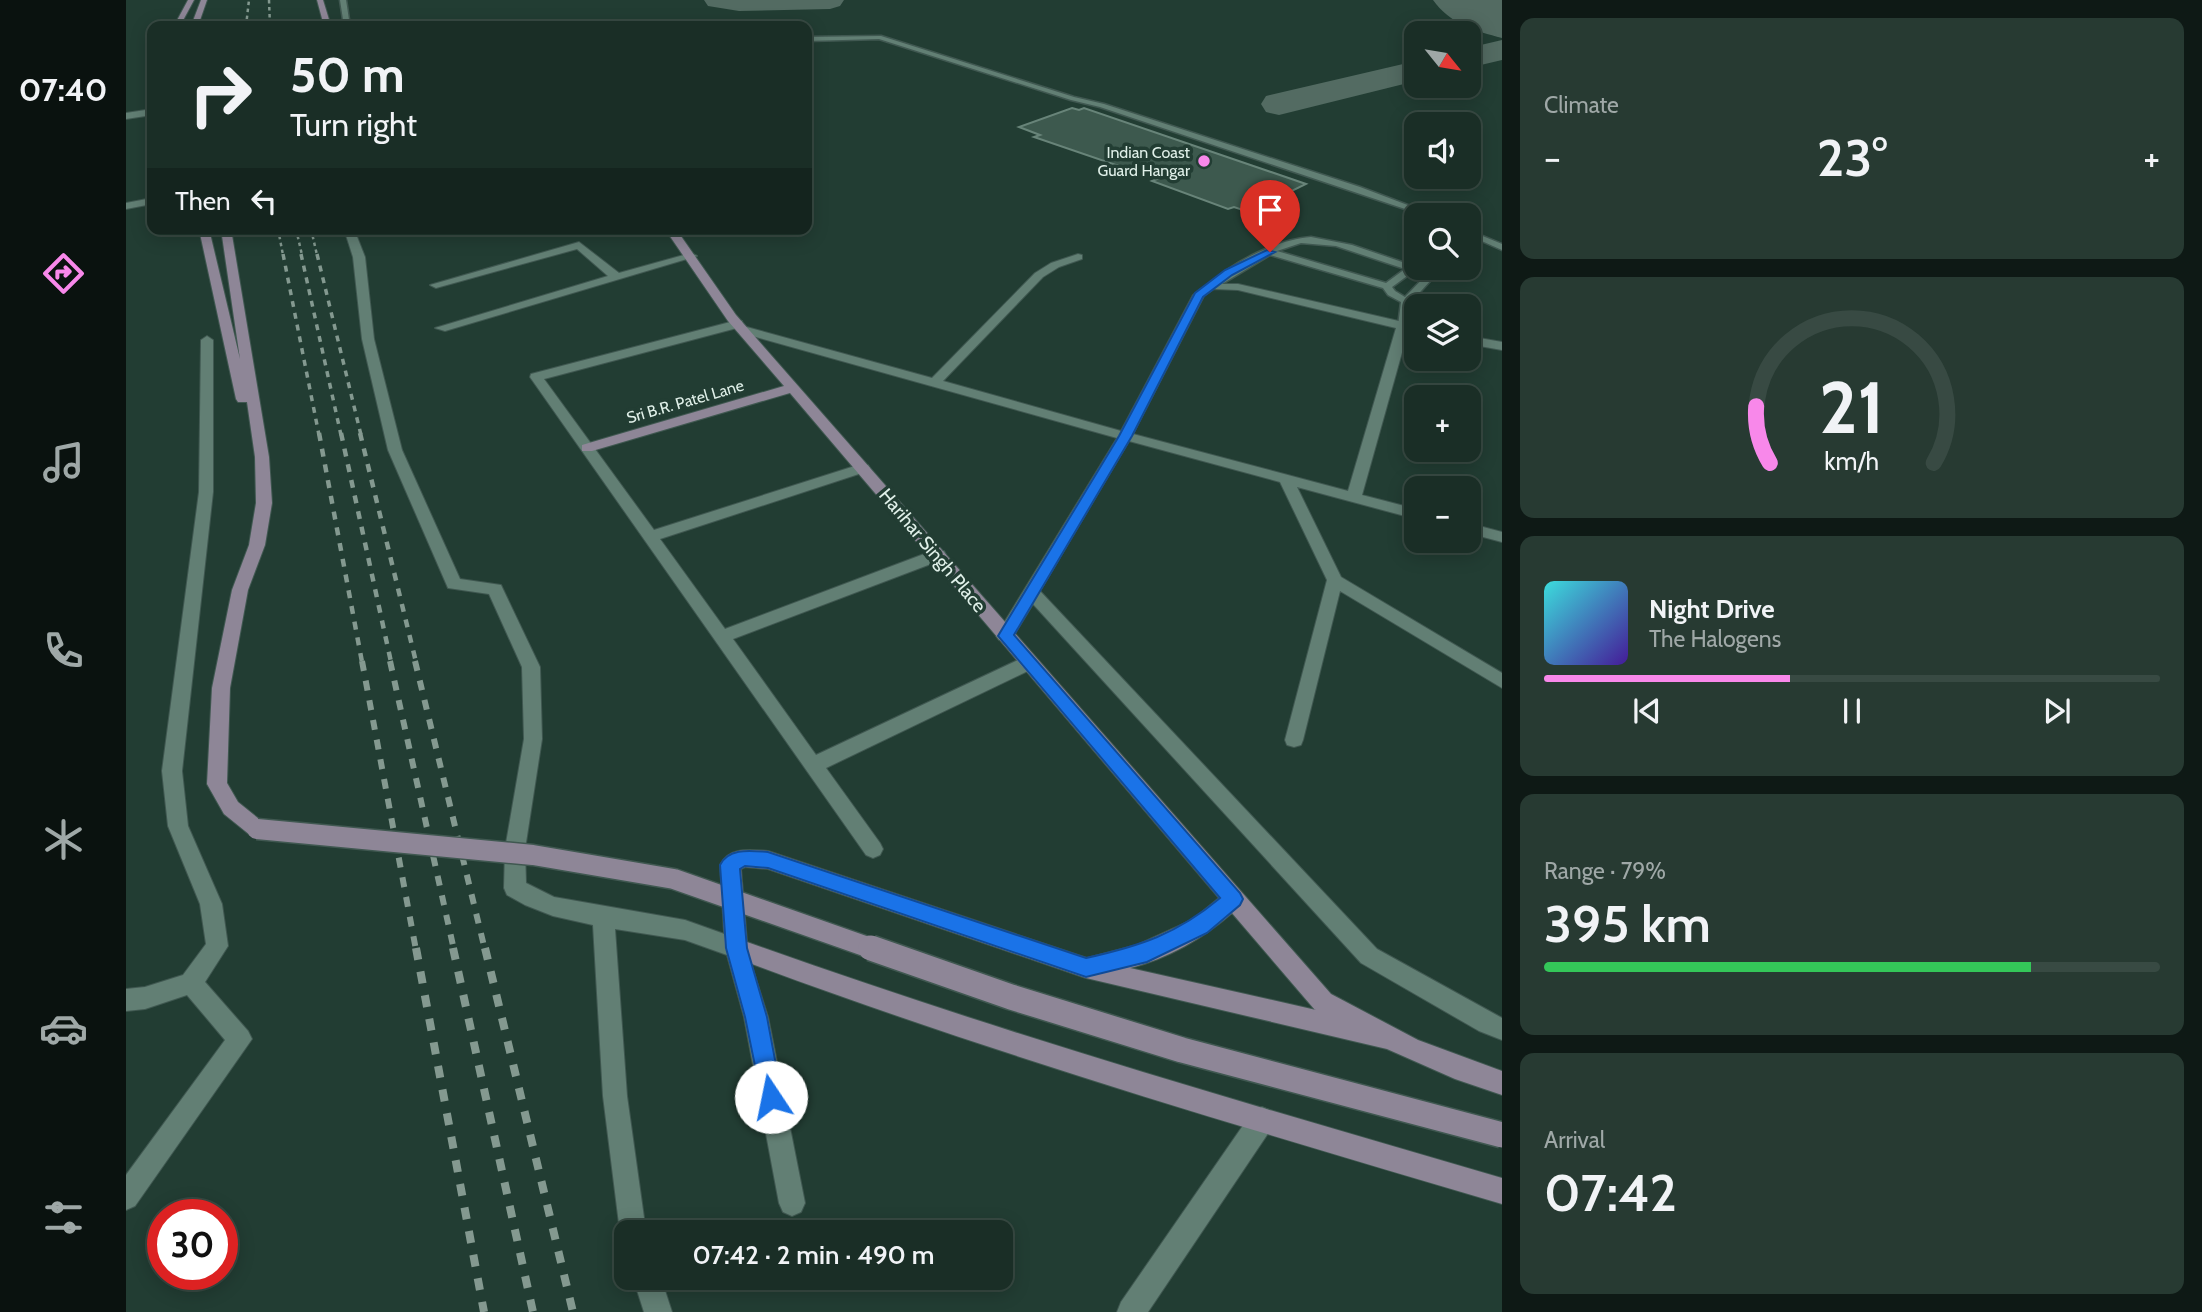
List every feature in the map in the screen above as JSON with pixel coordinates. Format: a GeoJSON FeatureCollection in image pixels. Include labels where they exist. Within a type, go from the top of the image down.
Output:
{"type":"FeatureCollection","features":[{"type":"Feature","properties":{"kind":"street"},"geometry":{"type":"LineString","coordinates":[[180,21],[191,0]]}},
{"type":"Feature","properties":{"kind":"street"},"geometry":{"type":"LineString","coordinates":[[196,21],[204,0]]}},
{"type":"Feature","properties":{"kind":"street"},"geometry":{"type":"LineString","coordinates":[[320,0],[326,21]]}},
{"type":"Feature","properties":{"kind":"street"},"geometry":{"type":"LineString","coordinates":[[126,116],[147,112]]}},
{"type":"Feature","properties":{"kind":"street"},"geometry":{"type":"LineString","coordinates":[[126,206],[147,202]]}},
{"type":"Feature","properties":{"kind":"street"},"geometry":{"type":"LineString","coordinates":[[205,235],[251,434],[258,454],[262,457]]}},
{"type":"Feature","properties":{"kind":"street"},"geometry":{"type":"LineString","coordinates":[[227,235],[245,333],[262,457],[264,503],[257,545],[240,590],[220,688],[217,784],[231,808],[257,828],[326,837],[533,855],[674,879],[1064,1014],[1182,1050],[1502,1135]]}},
{"type":"Feature","properties":{"kind":"street"},"geometry":{"type":"LineString","coordinates":[[351,235],[359,257],[368,339],[395,450],[454,584],[495,589],[531,667],[533,739],[515,849],[515,888],[529,899],[563,909],[686,930],[898,1007],[1082,1067],[1502,1191]]}},
{"type":"Feature","properties":{"kind":"street","name":"Harihar Singh Place"},"geometry":{"type":"LineString","coordinates":[[675,235],[740,327],[1323,1002],[1386,1038],[1467,1073],[1502,1083]]}},
{"type":"Feature","properties":{"kind":"street"},"geometry":{"type":"LineString","coordinates":[[436,285],[579,245],[616,277]]}},
{"type":"Feature","properties":{"kind":"street"},"geometry":{"type":"LineString","coordinates":[[441,328],[691,256]]}},
{"type":"Feature","properties":{"kind":"street"},"geometry":{"type":"LineString","coordinates":[[934,383],[1039,275],[1055,265],[1078,257]]}},
{"type":"Feature","properties":{"kind":"street"},"geometry":{"type":"LineString","coordinates":[[1005,636],[1125,436],[1204,289],[1214,285],[1238,287],[1404,327]]}},
{"type":"Feature","properties":{"kind":"street"},"geometry":{"type":"LineString","coordinates":[[873,849],[536,377],[740,327],[1125,436],[1404,511]]}},
{"type":"Feature","properties":{"kind":"street"},"geometry":{"type":"LineString","coordinates":[[126,1000],[145,998],[191,983],[217,946],[211,904],[178,826],[172,771],[206,492],[207,340]]}},
{"type":"Feature","properties":{"kind":"street"},"geometry":{"type":"LineString","coordinates":[[1481,342],[1502,346]]}},
{"type":"Feature","properties":{"kind":"street"},"geometry":{"type":"LineString","coordinates":[[1354,497],[1404,343]]}},
{"type":"Feature","properties":{"kind":"street","name":"Sri B.R. Patel Lane"},"geometry":{"type":"LineString","coordinates":[[587,448],[793,388]]}},
{"type":"Feature","properties":{"kind":"street"},"geometry":{"type":"LineString","coordinates":[[650,537],[863,468]]}},
{"type":"Feature","properties":{"kind":"street"},"geometry":{"type":"LineString","coordinates":[[1286,479],[1335,580],[1502,681]]}},
{"type":"Feature","properties":{"kind":"street"},"geometry":{"type":"LineString","coordinates":[[1481,531],[1502,537]]}},
{"type":"Feature","properties":{"kind":"street"},"geometry":{"type":"LineString","coordinates":[[721,637],[938,555]]}},
{"type":"Feature","properties":{"kind":"street"},"geometry":{"type":"LineString","coordinates":[[1294,740],[1335,580]]}},
{"type":"Feature","properties":{"kind":"street"},"geometry":{"type":"LineString","coordinates":[[1032,593],[1369,956],[1502,1029]]}},
{"type":"Feature","properties":{"kind":"street"},"geometry":{"type":"LineString","coordinates":[[813,765],[1028,663]]}},
{"type":"Feature","properties":{"kind":"street"},"geometry":{"type":"LineString","coordinates":[[792,1203],[756,1017],[736,948],[730,865],[742,858],[768,860],[1086,968],[1386,1038]]}},
{"type":"Feature","properties":{"kind":"street"},"geometry":{"type":"LineString","coordinates":[[1086,968],[1140,955],[1200,927],[1233,899]]}},
{"type":"Feature","properties":{"kind":"street"},"geometry":{"type":"LineString","coordinates":[[603,916],[615,1096],[631,1220]]}},
{"type":"Feature","properties":{"kind":"street"},"geometry":{"type":"LineString","coordinates":[[126,1197],[240,1039],[191,983]]}},
{"type":"Feature","properties":{"kind":"street"},"geometry":{"type":"LineString","coordinates":[[1131,1312],[1262,1120]]}},
{"type":"Feature","properties":{"kind":"street"},"geometry":{"type":"LineString","coordinates":[[651,1290],[658,1312]]}},
{"type":"Feature","properties":{"kind":"lane"},"geometry":{"type":"LineString","coordinates":[[343,0],[345,21]]}},
{"type":"Feature","properties":{"kind":"lane"},"geometry":{"type":"LineString","coordinates":[[812,39],[879,37],[1065,97],[1102,105],[1404,205]]}},
{"type":"Feature","properties":{"kind":"lane"},"geometry":{"type":"LineString","coordinates":[[1481,238],[1502,247]]}},
{"type":"Feature","properties":{"kind":"lane"},"geometry":{"type":"LineString","coordinates":[[1214,285],[1228,272],[1299,241],[1318,240],[1404,264]]}},
{"type":"Feature","properties":{"kind":"lane"},"geometry":{"type":"LineString","coordinates":[[1270,252],[1387,286],[1391,293],[1404,299]]}},
{"type":"Feature","properties":{"kind":"lane"},"geometry":{"type":"LineString","coordinates":[[1387,286],[1404,273]]}},
{"type":"Feature","properties":{"kind":"lane"},"geometry":{"type":"LineString","coordinates":[[1412,294],[1426,280]]}},
{"type":"Feature","properties":{"kind":"building","name":"Indian Coast Guard Hangar"},"geometry":{"type":"Polygon","coordinates":[[[1072,108],[1084,108],[1306,184],[1249,212],[1234,207],[1228,209],[1152,181],[1157,179],[1034,137],[1040,135],[1019,127],[1072,108]]]}},
{"type":"Feature","properties":{"kind":"taxiway"},"geometry":{"type":"LineString","coordinates":[[718,0],[830,0]]}},
{"type":"Feature","properties":{"kind":"taxiway"},"geometry":{"type":"LineString","coordinates":[[1481,55],[1502,50]]}},
{"type":"Feature","properties":{"kind":"taxiway"},"geometry":{"type":"LineString","coordinates":[[1279,104],[1404,74]]}},
{"type":"Feature","properties":{"kind":"runway"},"geometry":{"type":"LineString","coordinates":[[1469,0],[1502,16]]}},
{"type":"Feature","properties":{"kind":"railway"},"geometry":{"type":"LineString","coordinates":[[247,21],[249,0]]}},
{"type":"Feature","properties":{"kind":"railway"},"geometry":{"type":"LineString","coordinates":[[269,0],[270,21]]}},
{"type":"Feature","properties":{"kind":"railway"},"geometry":{"type":"LineString","coordinates":[[279,235],[283,255]]}},
{"type":"Feature","properties":{"kind":"railway"},"geometry":{"type":"LineString","coordinates":[[297,235],[302,255]]}},
{"type":"Feature","properties":{"kind":"railway"},"geometry":{"type":"LineString","coordinates":[[312,235],[317,255]]}},
{"type":"Feature","properties":{"kind":"railway"},"geometry":{"type":"LineString","coordinates":[[283,254],[319,435]]}},
{"type":"Feature","properties":{"kind":"railway"},"geometry":{"type":"LineString","coordinates":[[301,254],[341,435]]}},
{"type":"Feature","properties":{"kind":"railway"},"geometry":{"type":"LineString","coordinates":[[317,254],[361,435]]}},
{"type":"Feature","properties":{"kind":"railway"},"geometry":{"type":"LineString","coordinates":[[319,433],[362,662]]}},
{"type":"Feature","properties":{"kind":"railway"},"geometry":{"type":"LineString","coordinates":[[341,433],[391,662]]}},
{"type":"Feature","properties":{"kind":"railway"},"geometry":{"type":"LineString","coordinates":[[360,433],[416,662]]}},
{"type":"Feature","properties":{"kind":"railway"},"geometry":{"type":"LineString","coordinates":[[362,661],[416,950]]}},
{"type":"Feature","properties":{"kind":"railway"},"geometry":{"type":"LineString","coordinates":[[390,661],[454,950]]}},
{"type":"Feature","properties":{"kind":"railway"},"geometry":{"type":"LineString","coordinates":[[415,661],[485,950]]}},
{"type":"Feature","properties":{"kind":"railway"},"geometry":{"type":"LineString","coordinates":[[416,948],[484,1312]]}},
{"type":"Feature","properties":{"kind":"railway"},"geometry":{"type":"LineString","coordinates":[[453,948],[533,1312]]}},
{"type":"Feature","properties":{"kind":"railway"},"geometry":{"type":"LineString","coordinates":[[485,948],[573,1312]]}},
{"type":"Feature","properties":{"kind":"place","name":"Indian Coast Guard Hangar"},"geometry":{"type":"Point","coordinates":[1204,161]}},
{"type":"Feature","properties":{"kind":"route"},"geometry":{"type":"LineString","coordinates":[[771,1097],[756,1017],[736,948],[730,865],[742,858],[768,860],[1086,968],[1140,955],[1200,927],[1233,899],[1005,636],[1125,436],[1199,295],[1228,272],[1270,252]]}}]}
